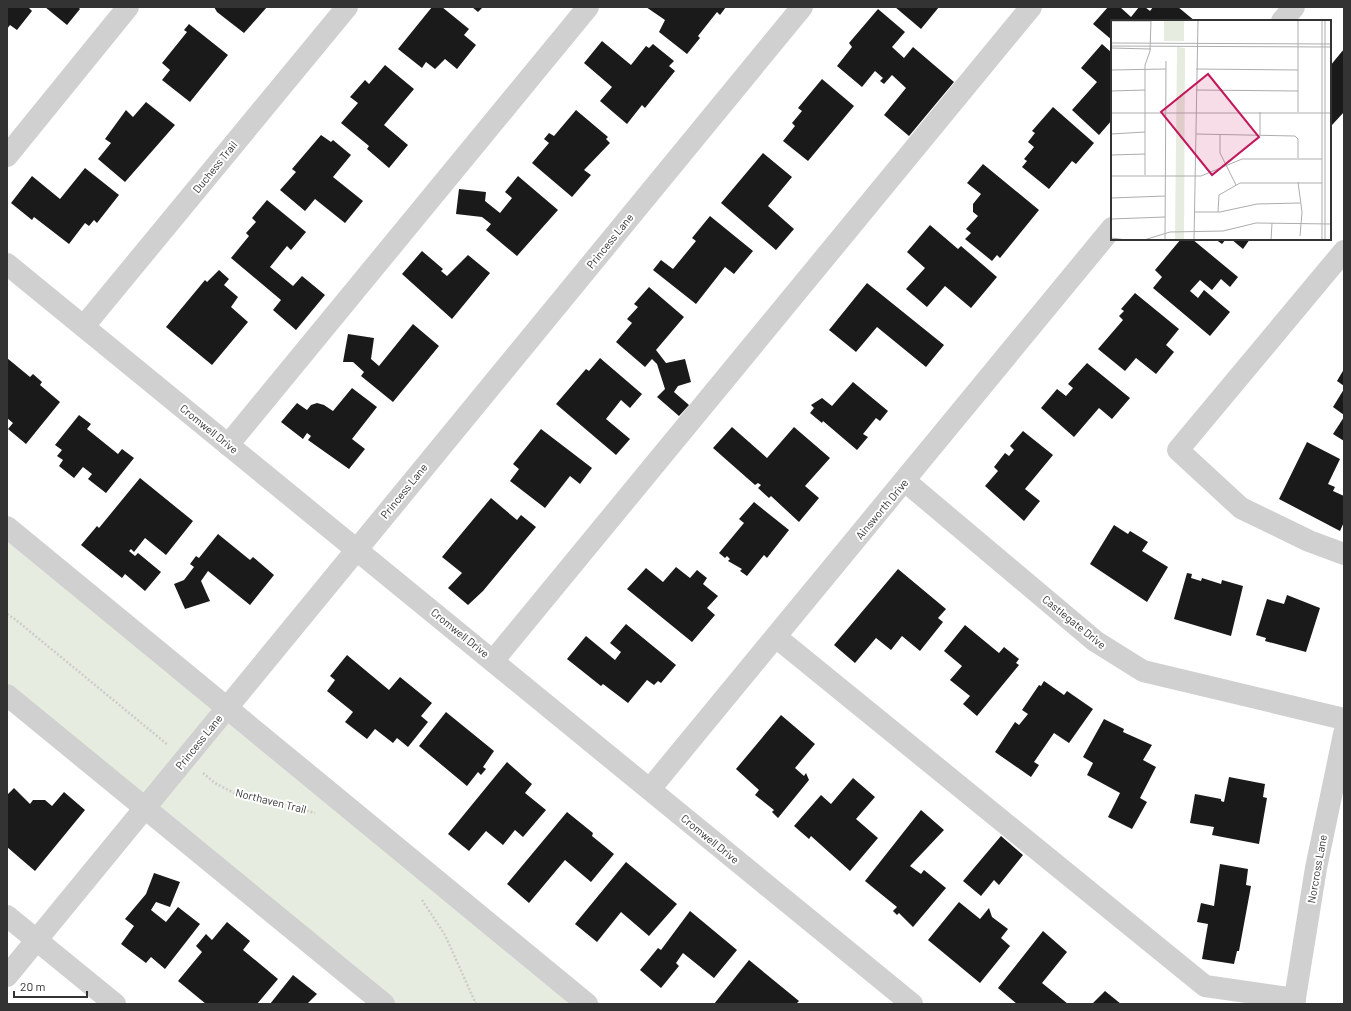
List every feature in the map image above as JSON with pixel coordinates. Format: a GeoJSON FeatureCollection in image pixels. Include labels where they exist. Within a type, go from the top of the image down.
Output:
{"type":"FeatureCollection","features":[{"type":"Feature","properties":{"kind":"street"},"geometry":{"type":"LineString","coordinates":[[7,156],[128,7]]}},
{"type":"Feature","properties":{"kind":"street","name":"Duchess Trail"},"geometry":{"type":"LineString","coordinates":[[84,326],[347,7]]}},
{"type":"Feature","properties":{"kind":"street"},"geometry":{"type":"LineString","coordinates":[[228,444],[588,7]]}},
{"type":"Feature","properties":{"kind":"street","name":"Princess Lane"},"geometry":{"type":"LineString","coordinates":[[7,976],[802,7]]}},
{"type":"Feature","properties":{"kind":"street"},"geometry":{"type":"LineString","coordinates":[[493,661],[1031,7]]}},
{"type":"Feature","properties":{"kind":"street"},"geometry":{"type":"LineString","coordinates":[[1283,20],[1294,7]]}},
{"type":"Feature","properties":{"kind":"street","name":"Ainsworth Drive"},"geometry":{"type":"LineString","coordinates":[[650,789],[1111,229]]}},
{"type":"Feature","properties":{"kind":"street"},"geometry":{"type":"LineString","coordinates":[[1344,251],[1178,450],[1241,508],[1309,541],[1344,554]]}},
{"type":"Feature","properties":{"kind":"street","name":"Cromwell Drive"},"geometry":{"type":"LineString","coordinates":[[7,264],[912,1004]]}},
{"type":"Feature","properties":{"kind":"street","name":"Castlegate Drive"},"geometry":{"type":"LineString","coordinates":[[905,481],[1095,641],[1143,671],[1344,720]]}},
{"type":"Feature","properties":{"kind":"street"},"geometry":{"type":"LineString","coordinates":[[7,527],[226,709],[587,1004]]}},
{"type":"Feature","properties":{"kind":"street"},"geometry":{"type":"LineString","coordinates":[[776,637],[1205,986],[1294,1002]]}},
{"type":"Feature","properties":{"kind":"street"},"geometry":{"type":"LineString","coordinates":[[7,695],[384,1004]]}},
{"type":"Feature","properties":{"kind":"street","name":"Norcross Lane"},"geometry":{"type":"LineString","coordinates":[[1294,1002],[1316,868],[1344,734]]}},
{"type":"Feature","properties":{"kind":"street"},"geometry":{"type":"LineString","coordinates":[[7,916],[115,1004]]}},
{"type":"Feature","properties":{"kind":"path","name":"Northaven Trail"},"geometry":{"type":"LineString","coordinates":[[7,614],[215,783],[234,793],[258,800],[284,804],[314,812],[320,816]]}},
{"type":"Feature","properties":{"kind":"path"},"geometry":{"type":"LineString","coordinates":[[420,898],[445,935],[476,1004]]}},
{"type":"Feature","properties":{"kind":"shaded area"},"geometry":{"type":"Polygon","coordinates":[[[7,516],[601,1004],[386,1004],[7,692],[7,516]]]}},
{"type":"Feature","properties":{"kind":"building"},"geometry":{"type":"Polygon","coordinates":[[[7,7],[28,7],[32,11],[17,30],[10,25],[7,29],[7,7]]]}},
{"type":"Feature","properties":{"kind":"building"},"geometry":{"type":"Polygon","coordinates":[[[45,7],[78,7],[80,9],[67,25],[45,7]]]}},
{"type":"Feature","properties":{"kind":"building"},"geometry":{"type":"Polygon","coordinates":[[[214,7],[267,7],[244,33],[217,12],[214,7]]]}},
{"type":"Feature","properties":{"kind":"building"},"geometry":{"type":"Polygon","coordinates":[[[432,7],[442,7],[469,29],[464,35],[476,45],[457,69],[445,59],[435,69],[426,62],[422,68],[398,49],[432,7]]]}},
{"type":"Feature","properties":{"kind":"building"},"geometry":{"type":"Polygon","coordinates":[[[472,7],[483,7],[478,12],[472,7]]]}},
{"type":"Feature","properties":{"kind":"building"},"geometry":{"type":"Polygon","coordinates":[[[646,7],[726,7],[720,15],[717,12],[698,36],[700,38],[687,54],[659,32],[665,20],[646,7]]]}},
{"type":"Feature","properties":{"kind":"building"},"geometry":{"type":"Polygon","coordinates":[[[895,7],[939,7],[921,29],[895,7]]]}},
{"type":"Feature","properties":{"kind":"building"},"geometry":{"type":"Polygon","coordinates":[[[1108,7],[1120,7],[1131,17],[1139,7],[1145,7],[1150,11],[1153,7],[1178,7],[1194,20],[1111,20],[1111,39],[1093,24],[1108,7]]]}},
{"type":"Feature","properties":{"kind":"building"},"geometry":{"type":"Polygon","coordinates":[[[878,9],[905,32],[892,47],[904,58],[913,47],[954,82],[909,136],[884,115],[906,88],[892,75],[884,84],[880,81],[883,78],[875,71],[862,87],[837,66],[852,47],[849,43],[878,9]]]}},
{"type":"Feature","properties":{"kind":"building"},"geometry":{"type":"Polygon","coordinates":[[[189,24],[228,55],[190,102],[162,80],[170,70],[162,63],[187,32],[184,30],[189,24]]]}},
{"type":"Feature","properties":{"kind":"building"},"geometry":{"type":"Polygon","coordinates":[[[602,41],[631,65],[646,46],[649,48],[653,44],[674,61],[669,66],[675,71],[645,108],[642,105],[627,124],[600,101],[612,87],[584,63],[602,41]]]}},
{"type":"Feature","properties":{"kind":"building"},"geometry":{"type":"Polygon","coordinates":[[[1102,44],[1111,52],[1111,121],[1099,135],[1072,110],[1097,82],[1081,68],[1102,44]]]}},
{"type":"Feature","properties":{"kind":"building"},"geometry":{"type":"Polygon","coordinates":[[[1344,49],[1344,112],[1332,125],[1331,124],[1331,65],[1344,49]]]}},
{"type":"Feature","properties":{"kind":"building"},"geometry":{"type":"Polygon","coordinates":[[[385,65],[414,89],[384,125],[408,145],[389,168],[367,149],[369,146],[341,123],[358,103],[350,97],[365,80],[369,84],[385,65]]]}},
{"type":"Feature","properties":{"kind":"building"},"geometry":{"type":"Polygon","coordinates":[[[822,79],[854,106],[808,161],[783,141],[795,126],[792,123],[802,111],[798,108],[822,79]]]}},
{"type":"Feature","properties":{"kind":"building"},"geometry":{"type":"Polygon","coordinates":[[[146,102],[175,125],[125,182],[98,159],[111,143],[105,139],[126,110],[133,117],[146,102]]]}},
{"type":"Feature","properties":{"kind":"building"},"geometry":{"type":"Polygon","coordinates":[[[1053,107],[1094,143],[1076,164],[1072,161],[1049,189],[1022,167],[1027,161],[1024,159],[1034,147],[1028,142],[1035,133],[1032,131],[1053,107]]]}},
{"type":"Feature","properties":{"kind":"building"},"geometry":{"type":"Polygon","coordinates":[[[576,110],[608,137],[606,139],[610,143],[584,170],[591,175],[572,197],[532,163],[549,143],[544,139],[549,133],[554,136],[576,110]]]}},
{"type":"Feature","properties":{"kind":"building"},"geometry":{"type":"Polygon","coordinates":[[[321,135],[331,142],[333,140],[351,155],[333,177],[363,201],[345,223],[315,199],[305,211],[280,190],[296,172],[292,169],[321,135]]]}},
{"type":"Feature","properties":{"kind":"building"},"geometry":{"type":"Polygon","coordinates":[[[763,153],[792,177],[768,206],[794,229],[776,250],[721,203],[763,153]]]}},
{"type":"Feature","properties":{"kind":"building"},"geometry":{"type":"Polygon","coordinates":[[[983,164],[1039,210],[1000,258],[997,255],[992,261],[965,239],[971,233],[966,229],[978,216],[973,212],[973,204],[981,194],[967,183],[983,164]]]}},
{"type":"Feature","properties":{"kind":"building"},"geometry":{"type":"Polygon","coordinates":[[[85,168],[119,195],[97,223],[94,220],[89,226],[85,223],[69,244],[34,217],[32,220],[11,203],[32,176],[60,199],[85,168]]]}},
{"type":"Feature","properties":{"kind":"building"},"geometry":{"type":"Polygon","coordinates":[[[518,176],[558,210],[517,256],[486,230],[491,224],[482,217],[456,214],[459,189],[486,192],[485,201],[500,213],[512,198],[505,192],[518,176]]]}},
{"type":"Feature","properties":{"kind":"building"},"geometry":{"type":"Polygon","coordinates":[[[267,200],[306,232],[291,250],[287,246],[270,267],[293,286],[302,276],[325,295],[296,330],[273,310],[281,300],[231,258],[249,236],[246,233],[256,222],[252,218],[267,200]]]}},
{"type":"Feature","properties":{"kind":"building"},"geometry":{"type":"Polygon","coordinates":[[[710,216],[753,251],[734,274],[725,267],[696,304],[653,270],[661,260],[673,269],[696,241],[692,238],[710,216]]]}},
{"type":"Feature","properties":{"kind":"building"},"geometry":{"type":"Polygon","coordinates":[[[930,225],[958,249],[961,246],[997,277],[971,308],[945,286],[927,307],[906,289],[925,268],[907,252],[930,225]]]}},
{"type":"Feature","properties":{"kind":"building"},"geometry":{"type":"Polygon","coordinates":[[[1180,240],[1193,240],[1238,277],[1230,287],[1221,279],[1212,290],[1200,280],[1190,291],[1198,298],[1204,290],[1230,312],[1210,336],[1153,288],[1162,277],[1155,270],[1180,240]]]}},
{"type":"Feature","properties":{"kind":"building"},"geometry":{"type":"Polygon","coordinates":[[[1216,240],[1225,240],[1222,244],[1216,240]]]}},
{"type":"Feature","properties":{"kind":"building"},"geometry":{"type":"Polygon","coordinates":[[[1232,240],[1249,240],[1243,249],[1232,240]]]}},
{"type":"Feature","properties":{"kind":"building"},"geometry":{"type":"Polygon","coordinates":[[[422,251],[443,269],[441,271],[447,276],[468,255],[490,273],[452,319],[402,274],[422,251]]]}},
{"type":"Feature","properties":{"kind":"building"},"geometry":{"type":"Polygon","coordinates":[[[219,270],[229,279],[224,285],[238,297],[231,307],[248,322],[212,365],[166,327],[205,280],[207,282],[219,270]]]}},
{"type":"Feature","properties":{"kind":"building"},"geometry":{"type":"Polygon","coordinates":[[[867,283],[944,345],[926,367],[877,327],[856,352],[829,330],[867,283]]]}},
{"type":"Feature","properties":{"kind":"building"},"geometry":{"type":"Polygon","coordinates":[[[649,287],[684,317],[656,350],[666,363],[685,359],[691,382],[678,386],[674,392],[689,405],[679,416],[657,397],[665,389],[657,364],[652,359],[645,367],[616,342],[632,323],[627,319],[638,307],[634,304],[649,287]]]}},
{"type":"Feature","properties":{"kind":"building"},"geometry":{"type":"Polygon","coordinates":[[[1135,293],[1179,329],[1166,345],[1174,352],[1156,374],[1136,358],[1125,371],[1098,349],[1123,320],[1119,316],[1124,311],[1121,309],[1135,293]]]}},
{"type":"Feature","properties":{"kind":"building"},"geometry":{"type":"Polygon","coordinates":[[[413,324],[439,346],[393,402],[361,376],[364,372],[353,362],[343,362],[348,334],[374,338],[371,359],[379,366],[413,324]]]}},
{"type":"Feature","properties":{"kind":"building"},"geometry":{"type":"Polygon","coordinates":[[[7,358],[30,377],[33,374],[42,382],[40,385],[60,402],[26,444],[8,429],[13,423],[7,418],[7,358]]]}},
{"type":"Feature","properties":{"kind":"building"},"geometry":{"type":"Polygon","coordinates":[[[600,358],[642,394],[630,408],[621,400],[606,419],[630,439],[616,455],[556,404],[586,369],[589,371],[600,358]]]}},
{"type":"Feature","properties":{"kind":"building"},"geometry":{"type":"Polygon","coordinates":[[[1087,363],[1130,398],[1112,419],[1099,408],[1074,437],[1041,408],[1057,389],[1066,396],[1073,388],[1068,384],[1087,363]]]}},
{"type":"Feature","properties":{"kind":"building"},"geometry":{"type":"Polygon","coordinates":[[[1344,369],[1344,386],[1337,381],[1344,369]]]}},
{"type":"Feature","properties":{"kind":"building"},"geometry":{"type":"Polygon","coordinates":[[[853,382],[888,411],[880,421],[876,418],[863,434],[868,437],[857,450],[823,421],[822,423],[810,413],[814,408],[811,405],[822,398],[832,406],[853,382]]]}},
{"type":"Feature","properties":{"kind":"building"},"geometry":{"type":"Polygon","coordinates":[[[352,388],[377,407],[352,439],[365,449],[349,469],[308,440],[311,436],[307,433],[303,439],[281,422],[297,403],[307,410],[311,405],[317,403],[324,405],[333,411],[352,388]]]}},
{"type":"Feature","properties":{"kind":"building"},"geometry":{"type":"Polygon","coordinates":[[[1344,389],[1344,415],[1333,407],[1344,389]]]}},
{"type":"Feature","properties":{"kind":"building"},"geometry":{"type":"Polygon","coordinates":[[[79,415],[91,424],[87,429],[118,454],[122,449],[134,458],[106,493],[88,479],[92,474],[83,467],[74,478],[59,466],[63,460],[57,456],[62,450],[55,445],[79,415]]]}},
{"type":"Feature","properties":{"kind":"building"},"geometry":{"type":"Polygon","coordinates":[[[1344,417],[1344,441],[1333,434],[1344,417]]]}},
{"type":"Feature","properties":{"kind":"building"},"geometry":{"type":"Polygon","coordinates":[[[732,427],[767,458],[794,427],[830,458],[805,486],[819,498],[799,522],[771,496],[769,498],[758,488],[761,485],[758,483],[755,485],[713,448],[732,427]]]}},
{"type":"Feature","properties":{"kind":"building"},"geometry":{"type":"Polygon","coordinates":[[[541,429],[592,468],[580,484],[570,476],[545,508],[510,481],[519,469],[513,464],[541,429]]]}},
{"type":"Feature","properties":{"kind":"building"},"geometry":{"type":"Polygon","coordinates":[[[1023,431],[1053,455],[1025,489],[1040,501],[1024,521],[985,486],[998,471],[994,467],[1005,453],[1009,456],[1014,450],[1010,446],[1023,431]]]}},
{"type":"Feature","properties":{"kind":"building"},"geometry":{"type":"Polygon","coordinates":[[[1307,442],[1340,459],[1328,484],[1335,487],[1333,491],[1344,496],[1344,522],[1340,531],[1279,499],[1307,442]]]}},
{"type":"Feature","properties":{"kind":"building"},"geometry":{"type":"Polygon","coordinates":[[[140,478],[193,521],[166,555],[145,538],[134,552],[131,549],[129,551],[135,556],[138,553],[161,572],[145,591],[125,574],[122,578],[81,545],[97,526],[99,528],[140,478]]]}},
{"type":"Feature","properties":{"kind":"building"},"geometry":{"type":"Polygon","coordinates":[[[491,498],[517,520],[521,515],[536,527],[483,591],[468,605],[448,588],[462,573],[442,557],[491,498]]]}},
{"type":"Feature","properties":{"kind":"building"},"geometry":{"type":"Polygon","coordinates":[[[754,502],[789,530],[767,558],[764,555],[747,576],[740,571],[742,569],[728,561],[730,559],[727,556],[725,558],[719,553],[744,523],[739,519],[754,502]]]}},
{"type":"Feature","properties":{"kind":"building"},"geometry":{"type":"Polygon","coordinates":[[[1114,525],[1128,534],[1130,531],[1148,542],[1142,551],[1168,567],[1147,602],[1090,564],[1114,525]]]}},
{"type":"Feature","properties":{"kind":"building"},"geometry":{"type":"Polygon","coordinates":[[[218,534],[250,560],[253,557],[274,575],[250,605],[208,571],[201,581],[210,601],[185,609],[174,584],[184,580],[194,567],[190,564],[196,556],[199,558],[218,534]]]}},
{"type":"Feature","properties":{"kind":"building"},"geometry":{"type":"Polygon","coordinates":[[[676,567],[690,578],[697,570],[707,578],[703,584],[718,596],[707,608],[715,615],[692,642],[627,589],[646,568],[663,582],[676,567]]]}},
{"type":"Feature","properties":{"kind":"building"},"geometry":{"type":"Polygon","coordinates":[[[898,569],[946,609],[938,618],[943,622],[920,651],[902,636],[891,650],[876,638],[855,663],[834,645],[898,569]]]}},
{"type":"Feature","properties":{"kind":"building"},"geometry":{"type":"Polygon","coordinates":[[[1187,573],[1192,574],[1191,578],[1201,581],[1202,578],[1221,584],[1222,580],[1243,586],[1231,636],[1174,619],[1187,573]]]}},
{"type":"Feature","properties":{"kind":"building"},"geometry":{"type":"Polygon","coordinates":[[[1287,595],[1320,608],[1306,652],[1265,641],[1266,638],[1256,635],[1267,599],[1284,604],[1287,595]]]}},
{"type":"Feature","properties":{"kind":"building"},"geometry":{"type":"Polygon","coordinates":[[[626,624],[676,665],[661,683],[658,681],[654,685],[647,680],[628,703],[603,684],[601,686],[567,659],[586,636],[615,660],[621,652],[610,643],[626,624]]]}},
{"type":"Feature","properties":{"kind":"building"},"geometry":{"type":"Polygon","coordinates":[[[965,625],[999,653],[1004,647],[1019,659],[1016,663],[1019,665],[977,716],[963,704],[970,696],[950,680],[962,666],[944,651],[965,625]]]}},
{"type":"Feature","properties":{"kind":"building"},"geometry":{"type":"Polygon","coordinates":[[[347,655],[389,690],[400,677],[432,703],[421,716],[428,722],[408,747],[397,738],[393,743],[375,729],[367,739],[345,722],[353,712],[327,691],[335,680],[330,676],[347,655]]]}},
{"type":"Feature","properties":{"kind":"building"},"geometry":{"type":"Polygon","coordinates":[[[1044,681],[1064,695],[1067,691],[1093,709],[1069,743],[1054,733],[1034,762],[1039,765],[1031,777],[995,752],[1015,722],[1019,725],[1028,714],[1022,710],[1039,685],[1041,686],[1044,681]]]}},
{"type":"Feature","properties":{"kind":"building"},"geometry":{"type":"Polygon","coordinates":[[[446,712],[494,751],[483,767],[486,769],[481,775],[478,772],[467,786],[419,746],[446,712]]]}},
{"type":"Feature","properties":{"kind":"building"},"geometry":{"type":"Polygon","coordinates":[[[781,715],[815,744],[795,768],[804,776],[806,773],[809,780],[778,818],[772,812],[774,810],[755,795],[759,790],[736,769],[781,715]]]}},
{"type":"Feature","properties":{"kind":"building"},"geometry":{"type":"Polygon","coordinates":[[[1104,719],[1124,729],[1123,732],[1152,745],[1143,760],[1156,767],[1140,798],[1147,802],[1132,829],[1108,817],[1120,793],[1087,775],[1093,763],[1083,757],[1104,719]]]}},
{"type":"Feature","properties":{"kind":"building"},"geometry":{"type":"Polygon","coordinates":[[[507,762],[532,784],[525,793],[546,810],[523,837],[515,830],[503,845],[486,831],[469,851],[448,834],[507,762]]]}},
{"type":"Feature","properties":{"kind":"building"},"geometry":{"type":"Polygon","coordinates":[[[1229,777],[1265,784],[1263,797],[1267,798],[1259,844],[1212,835],[1214,827],[1190,823],[1195,794],[1221,799],[1221,801],[1224,802],[1229,777]]]}},
{"type":"Feature","properties":{"kind":"building"},"geometry":{"type":"Polygon","coordinates":[[[853,778],[875,797],[856,819],[878,838],[850,871],[811,836],[809,839],[794,826],[821,795],[831,804],[853,778]]]}},
{"type":"Feature","properties":{"kind":"building"},"geometry":{"type":"Polygon","coordinates":[[[14,788],[30,804],[33,800],[45,800],[52,806],[64,792],[85,810],[35,871],[7,847],[7,795],[14,788]]]}},
{"type":"Feature","properties":{"kind":"building"},"geometry":{"type":"Polygon","coordinates":[[[921,810],[944,830],[910,866],[921,874],[924,870],[946,888],[913,927],[899,913],[897,915],[893,911],[897,907],[865,881],[921,810]]]}},
{"type":"Feature","properties":{"kind":"building"},"geometry":{"type":"Polygon","coordinates":[[[567,812],[593,833],[592,836],[614,854],[591,882],[565,860],[529,903],[507,884],[567,812]]]}},
{"type":"Feature","properties":{"kind":"building"},"geometry":{"type":"Polygon","coordinates":[[[1001,836],[1023,855],[999,885],[994,880],[981,896],[963,881],[1001,836]]]}},
{"type":"Feature","properties":{"kind":"building"},"geometry":{"type":"Polygon","coordinates":[[[626,862],[677,904],[649,936],[621,912],[597,942],[575,924],[626,862]]]}},
{"type":"Feature","properties":{"kind":"building"},"geometry":{"type":"Polygon","coordinates":[[[1220,864],[1248,869],[1246,885],[1251,886],[1239,951],[1237,951],[1234,964],[1202,959],[1208,924],[1197,922],[1201,903],[1214,906],[1220,864]]]}},
{"type":"Feature","properties":{"kind":"building"},"geometry":{"type":"Polygon","coordinates":[[[154,873],[180,882],[170,907],[156,902],[151,910],[166,922],[178,907],[200,924],[165,969],[151,957],[146,963],[121,944],[134,926],[125,919],[146,894],[154,873]]]}},
{"type":"Feature","properties":{"kind":"building"},"geometry":{"type":"Polygon","coordinates":[[[959,902],[980,919],[989,908],[992,917],[1008,929],[1001,938],[1010,946],[980,983],[928,940],[959,902]]]}},
{"type":"Feature","properties":{"kind":"building"},"geometry":{"type":"Polygon","coordinates":[[[690,911],[737,950],[714,978],[683,953],[676,963],[679,966],[661,988],[640,970],[658,948],[661,950],[690,911]]]}},
{"type":"Feature","properties":{"kind":"building"},"geometry":{"type":"Polygon","coordinates":[[[227,922],[250,941],[243,950],[278,979],[257,1004],[206,1004],[178,981],[202,952],[196,946],[206,934],[212,940],[227,922]]]}},
{"type":"Feature","properties":{"kind":"building"},"geometry":{"type":"Polygon","coordinates":[[[1043,931],[1067,952],[1042,983],[1068,1004],[1017,1004],[998,988],[1043,931]]]}},
{"type":"Feature","properties":{"kind":"building"},"geometry":{"type":"Polygon","coordinates":[[[749,960],[799,1001],[796,1004],[714,1004],[749,960]]]}},
{"type":"Feature","properties":{"kind":"building"},"geometry":{"type":"Polygon","coordinates":[[[293,975],[317,994],[307,1004],[270,1004],[293,975]]]}},
{"type":"Feature","properties":{"kind":"building"},"geometry":{"type":"Polygon","coordinates":[[[1105,991],[1121,1004],[1092,1004],[1105,991]]]}}]}
